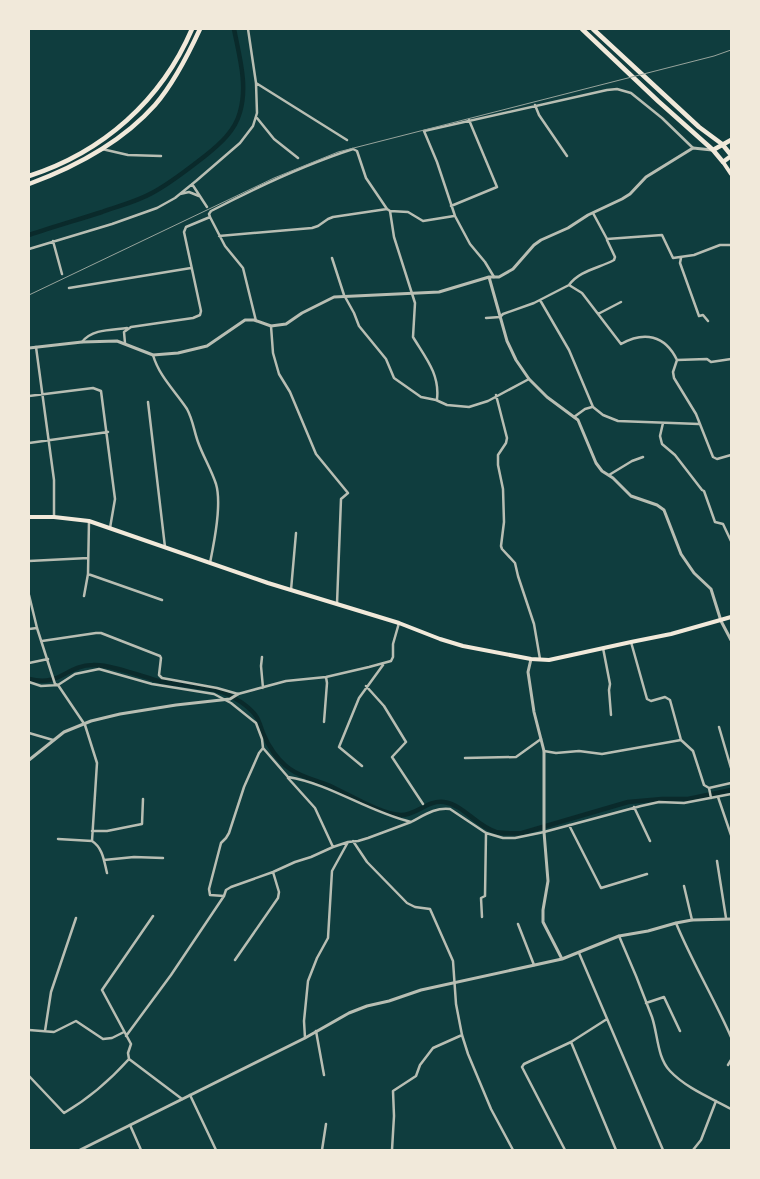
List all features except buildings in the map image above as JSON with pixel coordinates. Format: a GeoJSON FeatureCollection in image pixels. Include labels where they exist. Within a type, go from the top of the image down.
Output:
{"type":"FeatureCollection","features":[{"type":"Feature","properties":{"kind":"main road"},"geometry":{"type":"LineString","coordinates":[[29,176],[88,149],[142,108],[166,76],[181,52],[192,29]]}},
{"type":"Feature","properties":{"kind":"main road"},"geometry":{"type":"LineString","coordinates":[[29,184],[70,168],[131,126],[156,104],[178,71],[200,29]]}},
{"type":"Feature","properties":{"kind":"main road"},"geometry":{"type":"LineString","coordinates":[[582,29],[713,150],[731,174]]}},
{"type":"Feature","properties":{"kind":"main road"},"geometry":{"type":"LineString","coordinates":[[593,29],[698,127],[722,144],[731,156],[723,162]]}},
{"type":"Feature","properties":{"kind":"main road"},"geometry":{"type":"LineString","coordinates":[[713,150],[731,140]]}},
{"type":"Feature","properties":{"kind":"main road"},"geometry":{"type":"LineString","coordinates":[[29,517],[54,517],[89,521],[290,590],[463,646],[531,659],[540,660],[603,648],[721,621],[731,617]]}},
{"type":"Feature","properties":{"kind":"street"},"geometry":{"type":"LineString","coordinates":[[29,249],[157,208],[192,184],[240,143],[253,126],[256,117],[256,83],[248,29]]}},
{"type":"Feature","properties":{"kind":"street"},"geometry":{"type":"LineString","coordinates":[[256,83],[347,140]]}},
{"type":"Feature","properties":{"kind":"street"},"geometry":{"type":"LineString","coordinates":[[693,148],[662,118],[631,93],[624,90],[607,90],[424,131],[437,162],[455,216],[470,244],[485,262],[491,277],[500,317],[516,360],[529,379],[547,398],[581,424],[596,463],[602,470],[631,496],[657,505],[664,510],[681,554],[694,573],[711,589],[721,621],[731,640]]}},
{"type":"Feature","properties":{"kind":"street"},"geometry":{"type":"LineString","coordinates":[[535,105],[539,115],[567,156]]}},
{"type":"Feature","properties":{"kind":"street"},"geometry":{"type":"LineString","coordinates":[[256,117],[274,139],[298,158]]}},
{"type":"Feature","properties":{"kind":"street"},"geometry":{"type":"LineString","coordinates":[[451,206],[497,187],[468,120]]}},
{"type":"Feature","properties":{"kind":"street"},"geometry":{"type":"LineString","coordinates":[[101,148],[128,155],[161,156]]}},
{"type":"Feature","properties":{"kind":"street"},"geometry":{"type":"LineString","coordinates":[[29,348],[82,342],[117,341],[153,355],[178,353],[207,346],[241,321],[256,320],[271,326],[286,324],[329,299],[344,295],[439,292],[505,274],[513,269],[541,240],[622,199],[630,194],[646,178],[693,148],[713,150]]}},
{"type":"Feature","properties":{"kind":"street"},"geometry":{"type":"LineString","coordinates":[[256,320],[243,268],[219,236],[209,214],[211,211],[260,186],[312,163],[353,149],[357,151],[370,185],[388,210],[394,237],[413,294],[416,309],[413,337],[424,352],[432,368],[437,387],[436,400]]}},
{"type":"Feature","properties":{"kind":"street"},"geometry":{"type":"LineString","coordinates":[[192,184],[207,208]]}},
{"type":"Feature","properties":{"kind":"street"},"geometry":{"type":"LineString","coordinates":[[179,194],[189,192],[200,197]]}},
{"type":"Feature","properties":{"kind":"street"},"geometry":{"type":"LineString","coordinates":[[219,236],[299,230],[318,226],[333,216],[388,210],[408,212],[423,221],[455,216]]}},
{"type":"Feature","properties":{"kind":"street"},"geometry":{"type":"LineString","coordinates":[[486,318],[500,317],[503,314],[540,300],[569,285],[573,280],[590,269],[614,260],[616,257],[594,213]]}},
{"type":"Feature","properties":{"kind":"street"},"geometry":{"type":"LineString","coordinates":[[82,342],[85,337],[94,332],[192,318],[200,315],[201,311],[184,230],[186,227],[210,217]]}},
{"type":"Feature","properties":{"kind":"street"},"geometry":{"type":"LineString","coordinates":[[607,239],[662,234],[673,258],[694,255],[720,245],[731,245]]}},
{"type":"Feature","properties":{"kind":"street"},"geometry":{"type":"LineString","coordinates":[[53,241],[62,274]]}},
{"type":"Feature","properties":{"kind":"street"},"geometry":{"type":"LineString","coordinates":[[332,258],[344,295],[354,313],[358,326],[386,359],[394,378],[421,397],[436,400],[446,405],[469,406],[488,401],[496,395],[529,379]]}},
{"type":"Feature","properties":{"kind":"street"},"geometry":{"type":"LineString","coordinates":[[681,258],[680,263],[699,316],[703,315],[708,321]]}},
{"type":"Feature","properties":{"kind":"street"},"geometry":{"type":"LineString","coordinates":[[69,288],[191,268]]}},
{"type":"Feature","properties":{"kind":"street"},"geometry":{"type":"LineString","coordinates":[[569,285],[582,293],[621,344],[633,337],[652,337],[665,344],[677,360]]}},
{"type":"Feature","properties":{"kind":"street"},"geometry":{"type":"LineString","coordinates":[[540,300],[569,350],[593,407],[603,415],[618,421],[699,424]]}},
{"type":"Feature","properties":{"kind":"street"},"geometry":{"type":"LineString","coordinates":[[598,314],[621,302]]}},
{"type":"Feature","properties":{"kind":"street"},"geometry":{"type":"LineString","coordinates":[[271,326],[273,353],[279,374],[290,392],[316,454],[348,493],[341,499],[337,604]]}},
{"type":"Feature","properties":{"kind":"street"},"geometry":{"type":"LineString","coordinates":[[125,343],[124,332],[130,327]]}},
{"type":"Feature","properties":{"kind":"street"},"geometry":{"type":"LineString","coordinates":[[36,347],[54,480],[54,517]]}},
{"type":"Feature","properties":{"kind":"street"},"geometry":{"type":"LineString","coordinates":[[153,355],[156,366],[191,416],[198,440],[218,490],[215,542],[210,563]]}},
{"type":"Feature","properties":{"kind":"street"},"geometry":{"type":"LineString","coordinates":[[677,360],[707,359],[711,362],[731,360]]}},
{"type":"Feature","properties":{"kind":"street"},"geometry":{"type":"LineString","coordinates":[[677,360],[673,372],[674,378],[696,414],[713,457],[717,459],[731,455]]}},
{"type":"Feature","properties":{"kind":"street"},"geometry":{"type":"LineString","coordinates":[[29,396],[98,389],[101,391],[108,432],[115,499],[110,528]]}},
{"type":"Feature","properties":{"kind":"street"},"geometry":{"type":"LineString","coordinates":[[496,395],[507,438],[498,455],[503,489],[504,522],[501,542],[502,549],[515,563],[534,624],[540,660]]}},
{"type":"Feature","properties":{"kind":"street"},"geometry":{"type":"LineString","coordinates":[[148,402],[166,548]]}},
{"type":"Feature","properties":{"kind":"street"},"geometry":{"type":"LineString","coordinates":[[574,418],[585,409],[593,407]]}},
{"type":"Feature","properties":{"kind":"street"},"geometry":{"type":"LineString","coordinates":[[663,423],[660,436],[662,444],[675,455],[704,491],[715,522],[723,524],[731,541]]}},
{"type":"Feature","properties":{"kind":"street"},"geometry":{"type":"LineString","coordinates":[[29,443],[108,432]]}},
{"type":"Feature","properties":{"kind":"street"},"geometry":{"type":"LineString","coordinates":[[608,475],[643,457]]}},
{"type":"Feature","properties":{"kind":"street"},"geometry":{"type":"LineString","coordinates":[[84,596],[88,574],[89,521]]}},
{"type":"Feature","properties":{"kind":"street"},"geometry":{"type":"LineString","coordinates":[[290,590],[296,533]]}},
{"type":"Feature","properties":{"kind":"street"},"geometry":{"type":"LineString","coordinates":[[29,561],[88,558]]}},
{"type":"Feature","properties":{"kind":"street"},"geometry":{"type":"LineString","coordinates":[[88,574],[162,600]]}},
{"type":"Feature","properties":{"kind":"street"},"geometry":{"type":"LineString","coordinates":[[29,595],[53,678],[84,725],[98,769],[92,841]]}},
{"type":"Feature","properties":{"kind":"street"},"geometry":{"type":"LineString","coordinates":[[29,760],[64,732],[91,721],[120,714],[176,705],[230,699],[238,694],[286,682],[326,677],[391,661],[393,644],[399,624]]}},
{"type":"Feature","properties":{"kind":"street"},"geometry":{"type":"LineString","coordinates":[[29,630],[37,628]]}},
{"type":"Feature","properties":{"kind":"street"},"geometry":{"type":"LineString","coordinates":[[42,641],[90,633],[102,633],[160,656],[159,675],[162,678],[217,688],[238,694]]}},
{"type":"Feature","properties":{"kind":"street"},"geometry":{"type":"LineString","coordinates":[[631,642],[647,699],[651,701],[664,697],[670,700],[681,740],[693,751],[704,785],[709,788],[731,783]]}},
{"type":"Feature","properties":{"kind":"street"},"geometry":{"type":"LineString","coordinates":[[603,648],[610,684],[611,715]]}},
{"type":"Feature","properties":{"kind":"street"},"geometry":{"type":"LineString","coordinates":[[262,657],[263,688]]}},
{"type":"Feature","properties":{"kind":"street"},"geometry":{"type":"LineString","coordinates":[[29,663],[48,659]]}},
{"type":"Feature","properties":{"kind":"street"},"geometry":{"type":"LineString","coordinates":[[531,659],[528,672],[544,751],[544,830],[548,881],[543,922],[562,959]]}},
{"type":"Feature","properties":{"kind":"street"},"geometry":{"type":"LineString","coordinates":[[362,766],[339,747],[359,698],[382,664]]}},
{"type":"Feature","properties":{"kind":"street"},"geometry":{"type":"LineString","coordinates":[[29,682],[41,686],[57,684],[75,674],[99,669],[152,684],[214,694],[231,703],[256,724],[262,739],[263,748],[315,808],[333,847]]}},
{"type":"Feature","properties":{"kind":"street"},"geometry":{"type":"LineString","coordinates":[[324,722],[326,677]]}},
{"type":"Feature","properties":{"kind":"street"},"geometry":{"type":"LineString","coordinates":[[366,686],[384,706],[406,742],[392,757],[424,804]]}},
{"type":"Feature","properties":{"kind":"street"},"geometry":{"type":"LineString","coordinates":[[719,726],[731,768]]}},
{"type":"Feature","properties":{"kind":"street"},"geometry":{"type":"LineString","coordinates":[[29,734],[53,740]]}},
{"type":"Feature","properties":{"kind":"street"},"geometry":{"type":"LineString","coordinates":[[465,758],[516,757],[541,739]]}},
{"type":"Feature","properties":{"kind":"street"},"geometry":{"type":"LineString","coordinates":[[544,751],[556,753],[578,751],[602,754],[681,740]]}},
{"type":"Feature","properties":{"kind":"street"},"geometry":{"type":"LineString","coordinates":[[224,896],[210,895],[209,890],[221,843],[229,833],[244,788],[263,748]]}},
{"type":"Feature","properties":{"kind":"street"},"geometry":{"type":"LineString","coordinates":[[288,777],[305,780],[411,822]]}},
{"type":"Feature","properties":{"kind":"street"},"geometry":{"type":"LineString","coordinates":[[709,788],[711,798]]}},
{"type":"Feature","properties":{"kind":"street"},"geometry":{"type":"LineString","coordinates":[[126,1036],[171,975],[224,896],[226,890],[231,887],[312,857],[333,847],[385,833],[434,810],[443,808],[450,809],[486,833],[504,838],[515,838],[634,807],[659,802],[684,802],[731,794]]}},
{"type":"Feature","properties":{"kind":"street"},"geometry":{"type":"LineString","coordinates":[[718,797],[731,835]]}},
{"type":"Feature","properties":{"kind":"street"},"geometry":{"type":"LineString","coordinates":[[92,831],[107,831],[142,824],[143,799]]}},
{"type":"Feature","properties":{"kind":"street"},"geometry":{"type":"LineString","coordinates":[[634,807],[650,840]]}},
{"type":"Feature","properties":{"kind":"street"},"geometry":{"type":"LineString","coordinates":[[569,825],[601,888],[646,874]]}},
{"type":"Feature","properties":{"kind":"street"},"geometry":{"type":"LineString","coordinates":[[482,917],[481,898],[484,896],[486,833]]}},
{"type":"Feature","properties":{"kind":"street"},"geometry":{"type":"LineString","coordinates":[[58,839],[92,841],[100,847],[107,873]]}},
{"type":"Feature","properties":{"kind":"street"},"geometry":{"type":"LineString","coordinates":[[353,841],[367,862],[408,903],[415,907],[430,909],[453,961],[454,982],[462,1035],[479,1082],[513,1150]]}},
{"type":"Feature","properties":{"kind":"street"},"geometry":{"type":"LineString","coordinates":[[305,1038],[304,1021],[308,981],[316,958],[328,938],[332,871],[348,842]]}},
{"type":"Feature","properties":{"kind":"street"},"geometry":{"type":"LineString","coordinates":[[104,860],[134,857],[163,858]]}},
{"type":"Feature","properties":{"kind":"street"},"geometry":{"type":"LineString","coordinates":[[717,861],[726,918]]}},
{"type":"Feature","properties":{"kind":"street"},"geometry":{"type":"LineString","coordinates":[[235,960],[278,898],[279,892],[273,872]]}},
{"type":"Feature","properties":{"kind":"street"},"geometry":{"type":"LineString","coordinates":[[684,886],[692,920]]}},
{"type":"Feature","properties":{"kind":"street"},"geometry":{"type":"LineString","coordinates":[[153,916],[102,990],[131,1044],[128,1053],[129,1059],[182,1099]]}},
{"type":"Feature","properties":{"kind":"street"},"geometry":{"type":"LineString","coordinates":[[45,1031],[51,992],[76,918]]}},
{"type":"Feature","properties":{"kind":"street"},"geometry":{"type":"LineString","coordinates":[[80,1150],[305,1038],[349,1013],[367,1006],[454,982],[562,959],[619,936],[692,920],[731,919]]}},
{"type":"Feature","properties":{"kind":"street"},"geometry":{"type":"LineString","coordinates":[[676,923],[731,1037]]}},
{"type":"Feature","properties":{"kind":"street"},"geometry":{"type":"LineString","coordinates":[[518,924],[534,965]]}},
{"type":"Feature","properties":{"kind":"street"},"geometry":{"type":"LineString","coordinates":[[619,936],[634,970],[658,1037],[662,1060],[670,1071],[686,1085],[731,1109]]}},
{"type":"Feature","properties":{"kind":"street"},"geometry":{"type":"LineString","coordinates":[[580,953],[663,1150]]}},
{"type":"Feature","properties":{"kind":"street"},"geometry":{"type":"LineString","coordinates":[[646,1003],[664,997],[680,1030]]}},
{"type":"Feature","properties":{"kind":"street"},"geometry":{"type":"LineString","coordinates":[[566,1150],[523,1070],[524,1064],[571,1042],[607,1019]]}},
{"type":"Feature","properties":{"kind":"street"},"geometry":{"type":"LineString","coordinates":[[29,1031],[54,1032],[76,1021],[105,1040],[124,1032]]}},
{"type":"Feature","properties":{"kind":"street"},"geometry":{"type":"LineString","coordinates":[[316,1031],[324,1075]]}},
{"type":"Feature","properties":{"kind":"street"},"geometry":{"type":"LineString","coordinates":[[392,1150],[393,1091],[414,1079],[420,1064],[433,1048],[462,1035]]}},
{"type":"Feature","properties":{"kind":"street"},"geometry":{"type":"LineString","coordinates":[[571,1042],[616,1150]]}},
{"type":"Feature","properties":{"kind":"street"},"geometry":{"type":"LineString","coordinates":[[29,1076],[65,1112],[97,1089],[129,1059]]}},
{"type":"Feature","properties":{"kind":"street"},"geometry":{"type":"LineString","coordinates":[[728,1065],[731,1060]]}},
{"type":"Feature","properties":{"kind":"street"},"geometry":{"type":"LineString","coordinates":[[190,1095],[216,1150]]}},
{"type":"Feature","properties":{"kind":"street"},"geometry":{"type":"LineString","coordinates":[[693,1150],[701,1140],[716,1101]]}},
{"type":"Feature","properties":{"kind":"street"},"geometry":{"type":"LineString","coordinates":[[322,1150],[326,1124]]}},
{"type":"Feature","properties":{"kind":"street"},"geometry":{"type":"LineString","coordinates":[[130,1125],[141,1150]]}},
{"type":"Feature","properties":{"kind":"waterway"},"geometry":{"type":"LineString","coordinates":[[29,235],[146,196],[179,176],[221,142],[235,125],[242,102],[242,70],[234,29]]}},
{"type":"Feature","properties":{"kind":"waterway"},"geometry":{"type":"LineString","coordinates":[[29,679],[49,680],[76,668],[100,665],[159,681],[222,692],[231,696],[253,712],[274,753],[281,762],[294,772],[328,785],[374,808],[393,814],[412,813],[432,803],[444,802],[451,804],[482,825],[499,833],[522,833],[628,802],[688,799],[731,790]]}},
{"type":"Feature","properties":{"kind":"railway"},"geometry":{"type":"LineString","coordinates":[[29,295],[274,178],[338,152],[714,56],[731,50]]}}]}
